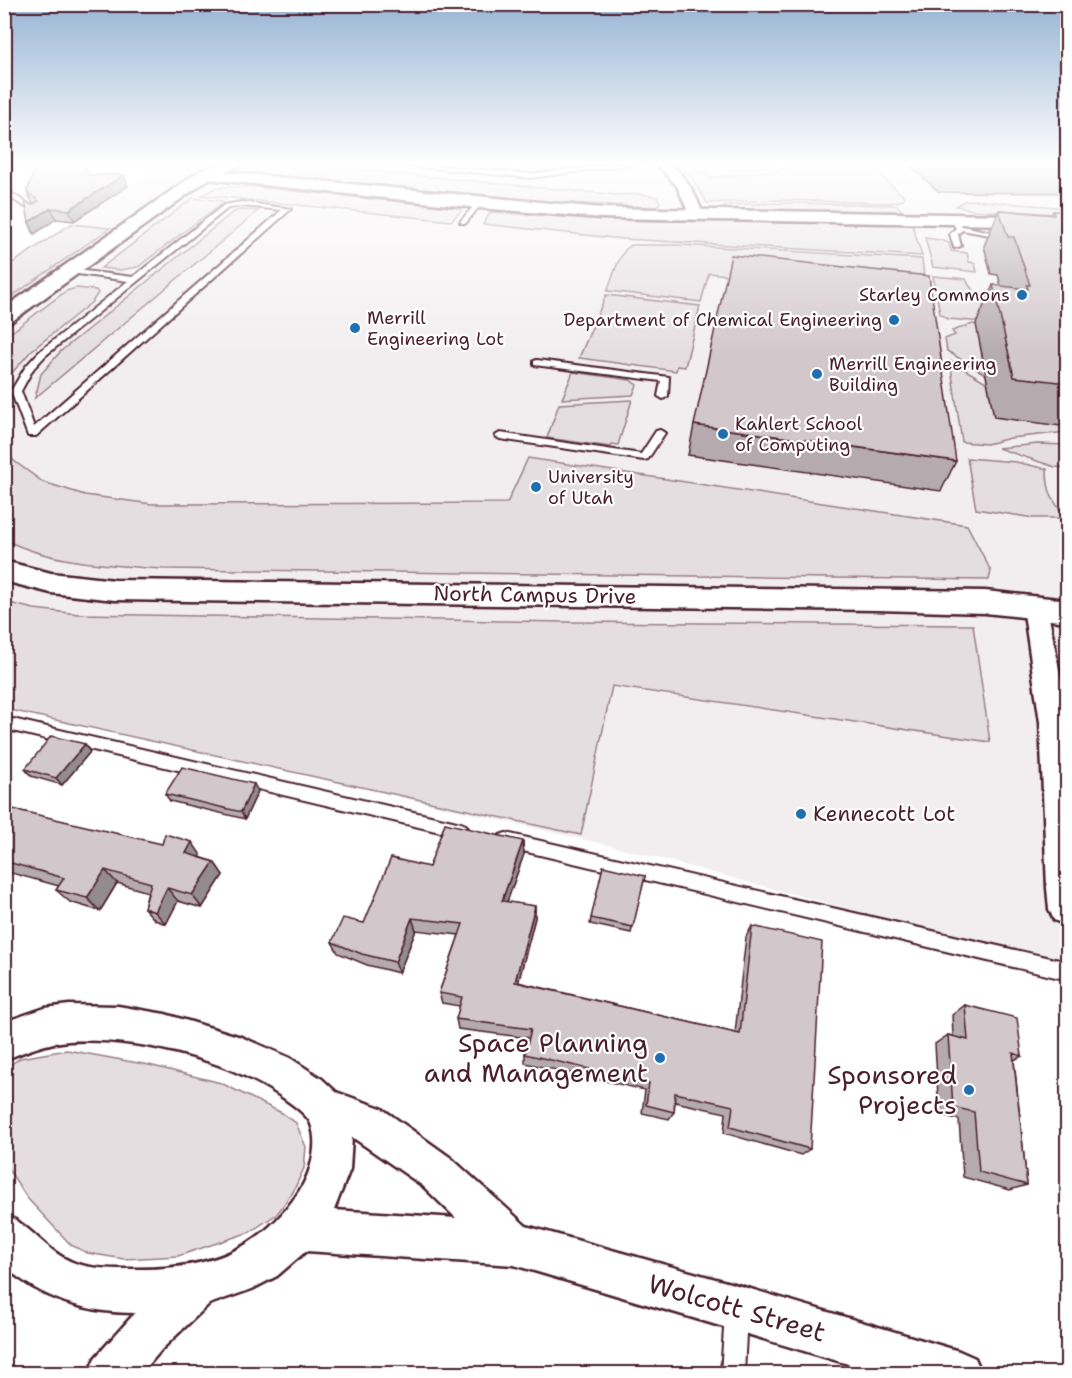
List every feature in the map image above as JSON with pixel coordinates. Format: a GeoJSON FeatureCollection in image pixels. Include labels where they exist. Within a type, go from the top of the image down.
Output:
{"type":"FeatureCollection","features":[{"type":"Feature","properties":{"kind":"main road"},"geometry":{"type":"LineString","coordinates":[[4,318],[130,227]]}},
{"type":"Feature","properties":{"kind":"main road","name":"North Campus Drive"},"geometry":{"type":"LineString","coordinates":[[4,571],[51,583],[115,591],[877,599],[1035,606],[1068,612]]}},
{"type":"Feature","properties":{"kind":"street"},"geometry":{"type":"LineString","coordinates":[[1035,606],[1047,658],[1056,737],[1060,867],[1067,909]]}},
{"type":"Feature","properties":{"kind":"street"},"geometry":{"type":"LineString","coordinates":[[4,1235],[16,1250],[71,1283],[113,1291],[154,1292],[196,1287],[261,1262],[300,1230],[325,1184],[333,1158],[333,1132],[324,1108],[295,1082],[256,1062],[173,1034],[91,1022],[54,1025],[9,1036]]}},
{"type":"Feature","properties":{"kind":"street","name":"Wolcott Street"},"geometry":{"type":"LineString","coordinates":[[324,1108],[368,1122],[436,1172],[514,1244]]}},
{"type":"Feature","properties":{"kind":"street","name":"Wolcott Street"},"geometry":{"type":"LineString","coordinates":[[300,1230],[389,1234],[514,1244],[737,1307],[960,1374]]}},
{"type":"Feature","properties":{"kind":"street"},"geometry":{"type":"LineString","coordinates":[[111,1374],[146,1334],[196,1287]]}},
{"type":"Feature","properties":{"kind":"lane"},"geometry":{"type":"LineString","coordinates":[[199,227],[42,354],[29,368],[16,390],[32,434],[267,227]]}},
{"type":"Feature","properties":{"kind":"lane"},"geometry":{"type":"LineString","coordinates":[[955,227],[954,234],[957,246]]}},
{"type":"Feature","properties":{"kind":"lane"},"geometry":{"type":"LineString","coordinates":[[966,227],[982,234],[1016,237]]}},
{"type":"Feature","properties":{"kind":"lane"},"geometry":{"type":"LineString","coordinates":[[71,271],[134,279]]}},
{"type":"Feature","properties":{"kind":"lane"},"geometry":{"type":"LineString","coordinates":[[537,363],[666,379],[663,396]]}},
{"type":"Feature","properties":{"kind":"lane"},"geometry":{"type":"LineString","coordinates":[[500,436],[644,457],[660,434]]}},
{"type":"Feature","properties":{"kind":"lane"},"geometry":{"type":"LineString","coordinates":[[4,723],[472,832]]}},
{"type":"Feature","properties":{"kind":"lane"},"geometry":{"type":"LineString","coordinates":[[495,838],[1068,971]]}},
{"type":"Feature","properties":{"kind":"lane"},"geometry":{"type":"LineString","coordinates":[[732,1374],[737,1307]]}},
{"type":"Feature","properties":{"kind":"shaded area"},"geometry":{"type":"Polygon","coordinates":[[[66,227],[110,228],[5,301],[5,268],[66,227]]]}},
{"type":"Feature","properties":{"kind":"shaded area","name":"University of Utah"},"geometry":{"type":"Polygon","coordinates":[[[67,227],[1067,227],[1067,967],[612,846],[5,706],[5,268],[67,227]]]}},
{"type":"Feature","properties":{"kind":"shaded area"},"geometry":{"type":"Polygon","coordinates":[[[154,227],[190,227],[138,267],[120,270],[101,268],[154,227]]]}},
{"type":"Feature","properties":{"kind":"shaded area"},"geometry":{"type":"Polygon","coordinates":[[[214,227],[239,227],[35,398],[41,374],[61,351],[214,227]]]}},
{"type":"Feature","properties":{"kind":"shaded area"},"geometry":{"type":"Polygon","coordinates":[[[514,227],[913,227],[922,256],[623,239],[514,227]]]}},
{"type":"Feature","properties":{"kind":"shaded area"},"geometry":{"type":"Polygon","coordinates":[[[925,238],[949,243],[951,251],[967,253],[969,262],[975,263],[977,272],[933,267],[925,238]]]}},
{"type":"Feature","properties":{"kind":"shaded area"},"geometry":{"type":"Polygon","coordinates":[[[632,245],[681,245],[922,259],[925,285],[889,293],[709,273],[701,302],[607,291],[623,252],[632,245]]]}},
{"type":"Feature","properties":{"kind":"shaded area"},"geometry":{"type":"Polygon","coordinates":[[[933,276],[966,279],[971,288],[991,303],[1008,324],[948,319],[940,314],[933,276]]]}},
{"type":"Feature","properties":{"kind":"shaded area"},"geometry":{"type":"Polygon","coordinates":[[[76,288],[96,290],[98,293],[92,302],[31,351],[5,381],[5,337],[66,291],[76,288]]]}},
{"type":"Feature","properties":{"kind":"shaded area"},"geometry":{"type":"Polygon","coordinates":[[[606,295],[700,306],[685,367],[677,366],[676,371],[579,358],[606,295]]]}},
{"type":"Feature","properties":{"kind":"shaded area"},"geometry":{"type":"Polygon","coordinates":[[[973,324],[1024,329],[993,379],[947,351],[945,339],[955,335],[952,331],[973,324]]]}},
{"type":"Feature","properties":{"kind":"shaded area"},"geometry":{"type":"Polygon","coordinates":[[[950,361],[1067,429],[1067,432],[1010,438],[987,444],[962,442],[950,361]]]}},
{"type":"Feature","properties":{"kind":"shaded area"},"geometry":{"type":"Polygon","coordinates":[[[573,372],[630,380],[637,385],[633,395],[562,399],[573,372]]]}},
{"type":"Feature","properties":{"kind":"shaded area"},"geometry":{"type":"Polygon","coordinates":[[[632,400],[618,445],[612,444],[611,447],[547,438],[559,404],[632,400]]]}},
{"type":"Feature","properties":{"kind":"shaded area"},"geometry":{"type":"Polygon","coordinates":[[[1038,444],[1067,445],[1067,468],[1055,467],[998,448],[1038,444]]]}},
{"type":"Feature","properties":{"kind":"shaded area"},"geometry":{"type":"Polygon","coordinates":[[[5,449],[14,461],[43,482],[85,495],[152,504],[507,503],[528,458],[967,525],[991,571],[989,580],[163,569],[82,562],[43,554],[5,540],[5,449]]]}},
{"type":"Feature","properties":{"kind":"shaded area"},"geometry":{"type":"Polygon","coordinates":[[[967,458],[1016,462],[1047,469],[1051,496],[1067,518],[1034,518],[976,509],[967,458]]]}},
{"type":"Feature","properties":{"kind":"shaded area"},"geometry":{"type":"Polygon","coordinates":[[[5,602],[34,609],[79,614],[569,622],[973,625],[990,742],[612,686],[581,835],[5,709],[5,602]]]}},
{"type":"Feature","properties":{"kind":"shaded area"},"geometry":{"type":"Polygon","coordinates":[[[67,1050],[149,1065],[221,1083],[282,1113],[296,1123],[306,1147],[304,1168],[293,1192],[277,1214],[250,1232],[178,1256],[124,1259],[87,1253],[71,1245],[27,1198],[5,1164],[5,1069],[20,1058],[67,1050]]]}},
{"type":"Feature","properties":{"kind":"building"},"geometry":{"type":"Polygon","coordinates":[[[1005,227],[1068,227],[1068,383],[1014,377],[993,285],[1028,289],[1027,285],[1030,285],[1014,237],[1008,237],[1005,227]]]}},
{"type":"Feature","properties":{"kind":"building","name":"Merrill Engineering Building"},"geometry":{"type":"Polygon","coordinates":[[[731,255],[929,276],[956,461],[694,425],[731,255]]]}},
{"type":"Feature","properties":{"kind":"building"},"geometry":{"type":"Polygon","coordinates":[[[51,736],[85,744],[56,778],[25,769],[51,736]]]}},
{"type":"Feature","properties":{"kind":"building"},"geometry":{"type":"Polygon","coordinates":[[[182,767],[254,784],[241,812],[165,794],[182,767]]]}},
{"type":"Feature","properties":{"kind":"building"},"geometry":{"type":"Polygon","coordinates":[[[4,807],[162,844],[165,834],[192,842],[186,853],[214,862],[192,895],[167,888],[155,912],[144,908],[151,883],[105,870],[87,898],[56,890],[64,878],[4,861],[4,807]]]}},
{"type":"Feature","properties":{"kind":"building"},"geometry":{"type":"Polygon","coordinates":[[[445,823],[523,841],[502,901],[535,906],[515,982],[740,1034],[752,926],[822,942],[810,1149],[730,1127],[733,1106],[675,1093],[674,1112],[646,1105],[649,1083],[525,1054],[531,1029],[456,1019],[462,997],[439,993],[463,924],[412,918],[395,962],[362,954],[332,942],[343,918],[364,923],[391,858],[429,867],[445,823]]]}},
{"type":"Feature","properties":{"kind":"building"},"geometry":{"type":"Polygon","coordinates":[[[603,866],[645,876],[633,927],[591,918],[603,866]]]}},
{"type":"Feature","properties":{"kind":"building","name":"Sponsored Projects"},"geometry":{"type":"Polygon","coordinates":[[[965,1005],[1017,1018],[1022,1056],[1013,1053],[1027,1185],[979,1172],[974,1112],[953,1107],[948,1035],[968,1040],[965,1005]]]}},
{"type":"Feature","properties":{"kind":"place","name":"Starley Commons"},"geometry":{"type":"Point","coordinates":[1022,295]}},
{"type":"Feature","properties":{"kind":"place","name":"Department of Chemical Engineering"},"geometry":{"type":"Point","coordinates":[894,320]}},
{"type":"Feature","properties":{"kind":"place","name":"Merrill Engineering Lot"},"geometry":{"type":"Point","coordinates":[355,328]}},
{"type":"Feature","properties":{"kind":"place","name":"Merrill Engineering Building"},"geometry":{"type":"Point","coordinates":[817,374]}},
{"type":"Feature","properties":{"kind":"place","name":"Kahlert School of Computing"},"geometry":{"type":"Point","coordinates":[723,434]}},
{"type":"Feature","properties":{"kind":"place","name":"University of Utah"},"geometry":{"type":"Point","coordinates":[536,487]}},
{"type":"Feature","properties":{"kind":"place","name":"Kennecott Lot"},"geometry":{"type":"Point","coordinates":[801,814]}},
{"type":"Feature","properties":{"kind":"place","name":"Space Planning and Management"},"geometry":{"type":"Point","coordinates":[660,1058]}},
{"type":"Feature","properties":{"kind":"place","name":"Sponsored Projects"},"geometry":{"type":"Point","coordinates":[969,1090]}}]}
